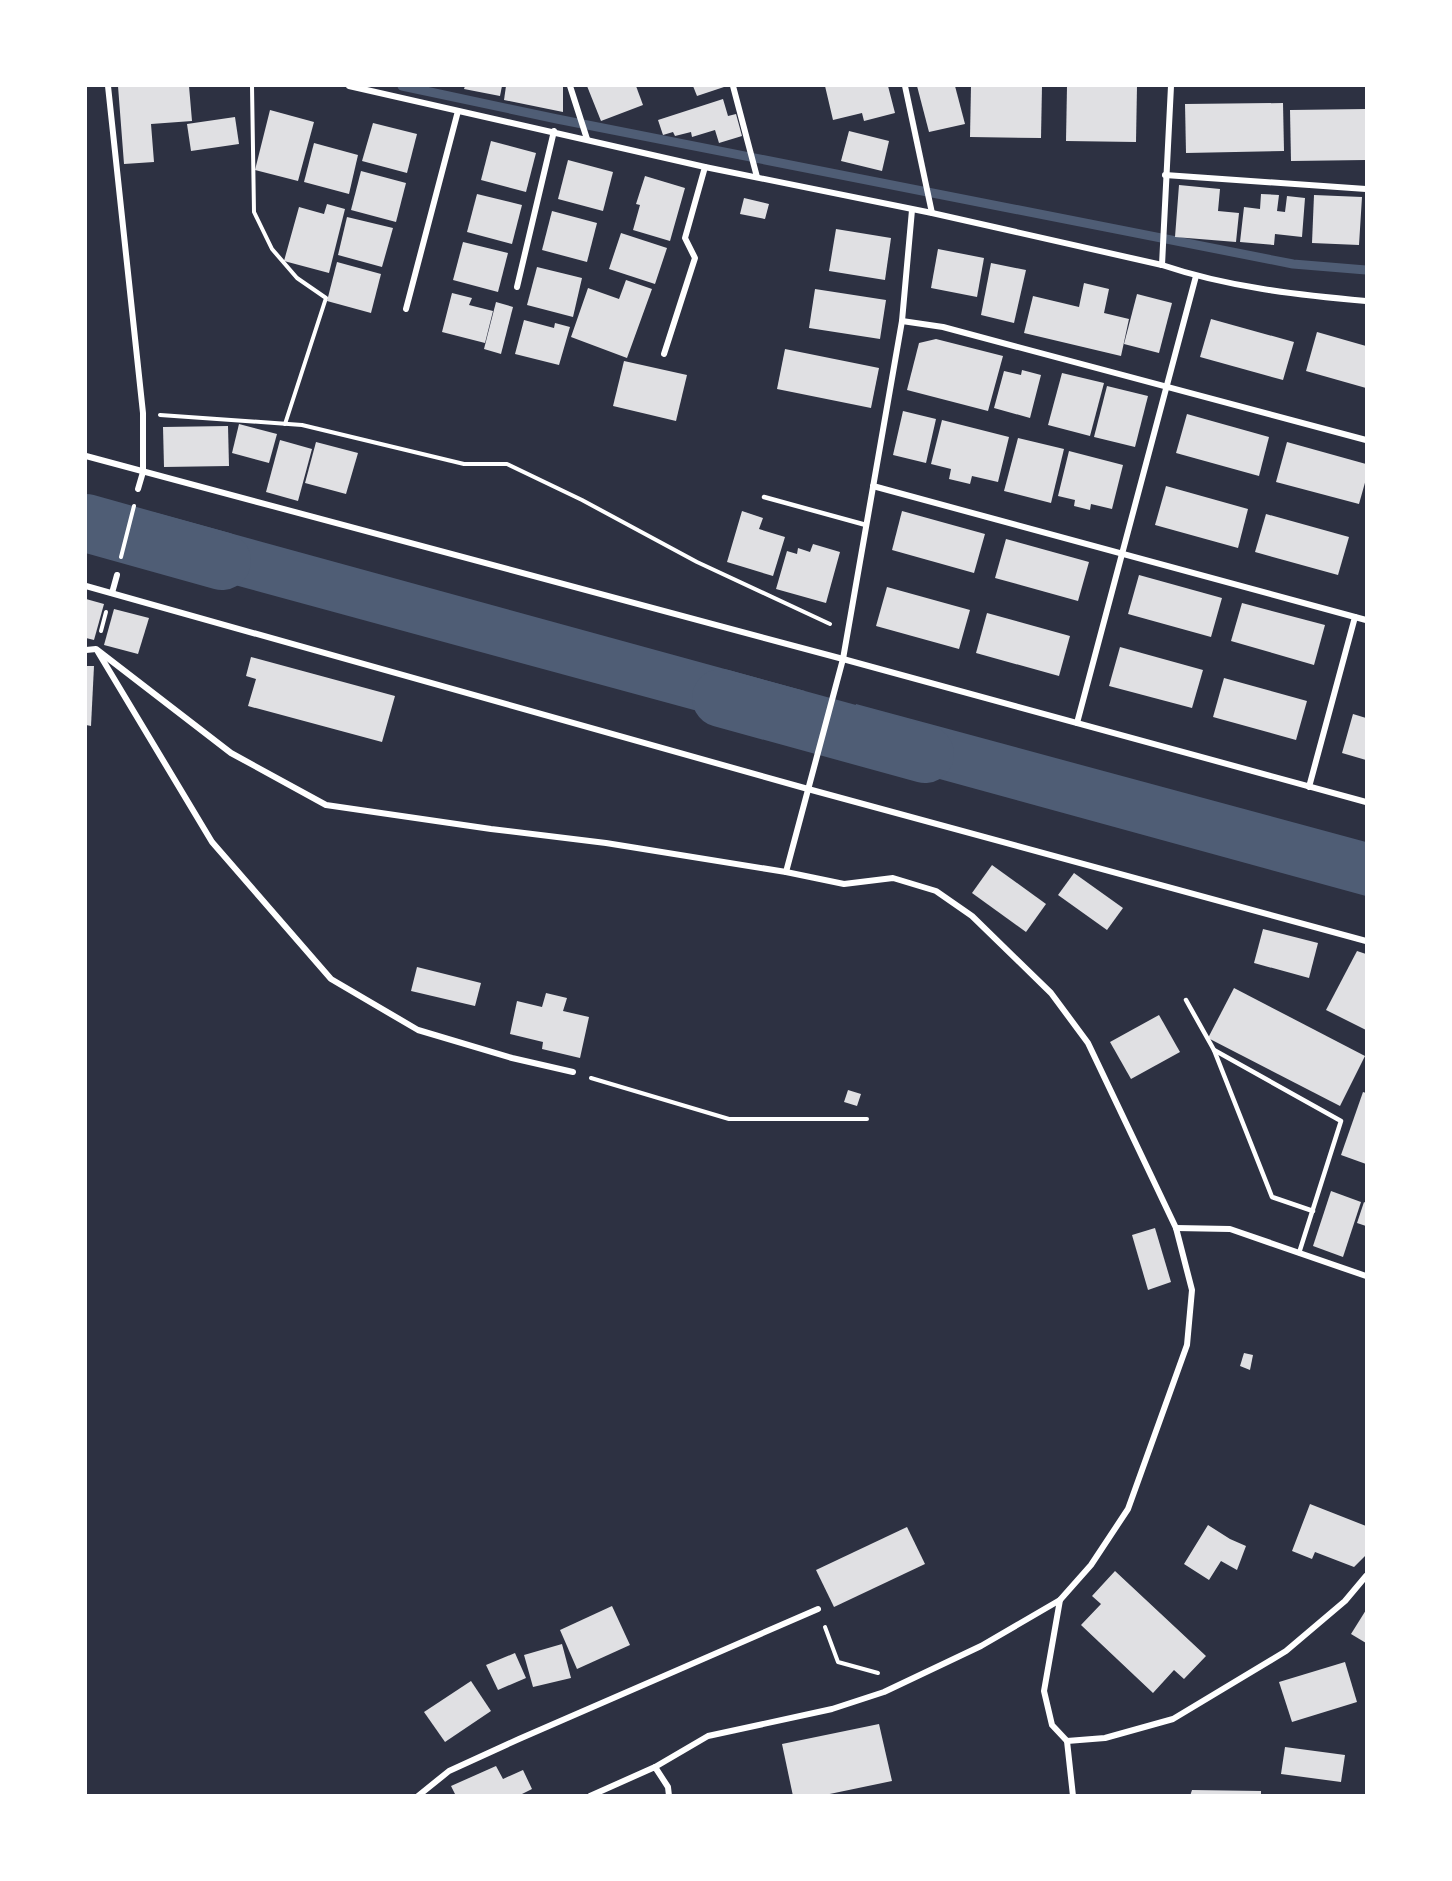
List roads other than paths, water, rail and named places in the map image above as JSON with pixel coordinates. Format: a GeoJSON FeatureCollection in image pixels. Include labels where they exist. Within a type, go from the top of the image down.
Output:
{"type":"FeatureCollection","features":[{"type":"Feature","properties":{"kind":"street"},"geometry":{"type":"LineString","coordinates":[[108,86],[143,413],[143,472],[138,489]]}},
{"type":"Feature","properties":{"kind":"street"},"geometry":{"type":"LineString","coordinates":[[349,86],[705,167],[932,213],[1162,265],[1196,276],[1307,296],[1366,301]]}},
{"type":"Feature","properties":{"kind":"street"},"geometry":{"type":"LineString","coordinates":[[570,86],[587,140]]}},
{"type":"Feature","properties":{"kind":"street"},"geometry":{"type":"LineString","coordinates":[[733,86],[757,177]]}},
{"type":"Feature","properties":{"kind":"street"},"geometry":{"type":"LineString","coordinates":[[905,86],[932,213]]}},
{"type":"Feature","properties":{"kind":"street"},"geometry":{"type":"LineString","coordinates":[[1162,265],[1171,86]]}},
{"type":"Feature","properties":{"kind":"street"},"geometry":{"type":"LineString","coordinates":[[406,309],[458,111]]}},
{"type":"Feature","properties":{"kind":"street"},"geometry":{"type":"LineString","coordinates":[[517,287],[554,131]]}},
{"type":"Feature","properties":{"kind":"street"},"geometry":{"type":"LineString","coordinates":[[664,354],[695,258],[685,238],[705,167]]}},
{"type":"Feature","properties":{"kind":"street"},"geometry":{"type":"LineString","coordinates":[[1165,175],[1366,189]]}},
{"type":"Feature","properties":{"kind":"street"},"geometry":{"type":"LineString","coordinates":[[786,872],[843,659],[902,321],[912,210]]}},
{"type":"Feature","properties":{"kind":"street"},"geometry":{"type":"LineString","coordinates":[[1077,723],[1196,276]]}},
{"type":"Feature","properties":{"kind":"street"},"geometry":{"type":"LineString","coordinates":[[902,321],[943,327],[1366,440]]}},
{"type":"Feature","properties":{"kind":"street"},"geometry":{"type":"LineString","coordinates":[[86,456],[1366,802]]}},
{"type":"Feature","properties":{"kind":"street"},"geometry":{"type":"LineString","coordinates":[[873,486],[1366,620]]}},
{"type":"Feature","properties":{"kind":"street"},"geometry":{"type":"LineString","coordinates":[[112,593],[117,575]]}},
{"type":"Feature","properties":{"kind":"street"},"geometry":{"type":"LineString","coordinates":[[86,586],[808,789],[1366,941]]}},
{"type":"Feature","properties":{"kind":"street"},"geometry":{"type":"LineString","coordinates":[[1309,787],[1355,617]]}},
{"type":"Feature","properties":{"kind":"street"},"geometry":{"type":"LineString","coordinates":[[96,649],[213,842],[331,979],[418,1030],[512,1058],[573,1072]]}},
{"type":"Feature","properties":{"kind":"street"},"geometry":{"type":"LineString","coordinates":[[86,650],[96,649],[231,753],[326,805],[606,843],[786,872],[844,884],[893,878],[936,891],[972,915],[1051,993],[1088,1043],[1176,1228],[1192,1290],[1187,1344],[1128,1509],[1091,1565],[1060,1600],[981,1646],[884,1692],[832,1709],[708,1736],[655,1767],[590,1796]]}},
{"type":"Feature","properties":{"kind":"street"},"geometry":{"type":"LineString","coordinates":[[1176,1228],[1230,1229],[1366,1276]]}},
{"type":"Feature","properties":{"kind":"street"},"geometry":{"type":"LineString","coordinates":[[1067,1741],[1105,1738],[1173,1719],[1286,1651],[1345,1601],[1366,1576]]}},
{"type":"Feature","properties":{"kind":"street"},"geometry":{"type":"LineString","coordinates":[[1060,1600],[1044,1691],[1052,1725],[1067,1741],[1073,1796]]}},
{"type":"Feature","properties":{"kind":"street"},"geometry":{"type":"LineString","coordinates":[[418,1796],[449,1771],[818,1609]]}},
{"type":"Feature","properties":{"kind":"street"},"geometry":{"type":"LineString","coordinates":[[655,1767],[668,1787],[669,1796]]}},
{"type":"Feature","properties":{"kind":"lane"},"geometry":{"type":"LineString","coordinates":[[764,497],[866,525]]}},
{"type":"Feature","properties":{"kind":"lane"},"geometry":{"type":"LineString","coordinates":[[1186,1000],[1214,1050],[1272,1197],[1312,1211]]}},
{"type":"Feature","properties":{"kind":"lane"},"geometry":{"type":"LineString","coordinates":[[1214,1050],[1341,1121],[1299,1253]]}},
{"type":"Feature","properties":{"kind":"water"},"geometry":{"type":"Polygon","coordinates":[[[86,498],[125,510],[111,557],[86,549],[86,498]]]}},
{"type":"Feature","properties":{"kind":"water"},"geometry":{"type":"Polygon","coordinates":[[[153,512],[805,691],[793,737],[139,559],[153,512]]]}},
{"type":"Feature","properties":{"kind":"water"},"geometry":{"type":"Polygon","coordinates":[[[856,704],[1366,842],[1366,896],[841,752],[856,704]]]}},
{"type":"Feature","properties":{"kind":"waterway"},"geometry":{"type":"LineString","coordinates":[[402,86],[557,119],[1293,264],[1366,270]]}},
{"type":"Feature","properties":{"kind":"waterway"},"geometry":{"type":"LineString","coordinates":[[86,523],[222,561]]}},
{"type":"Feature","properties":{"kind":"waterway"},"geometry":{"type":"LineString","coordinates":[[721,698],[925,754]]}}]}
